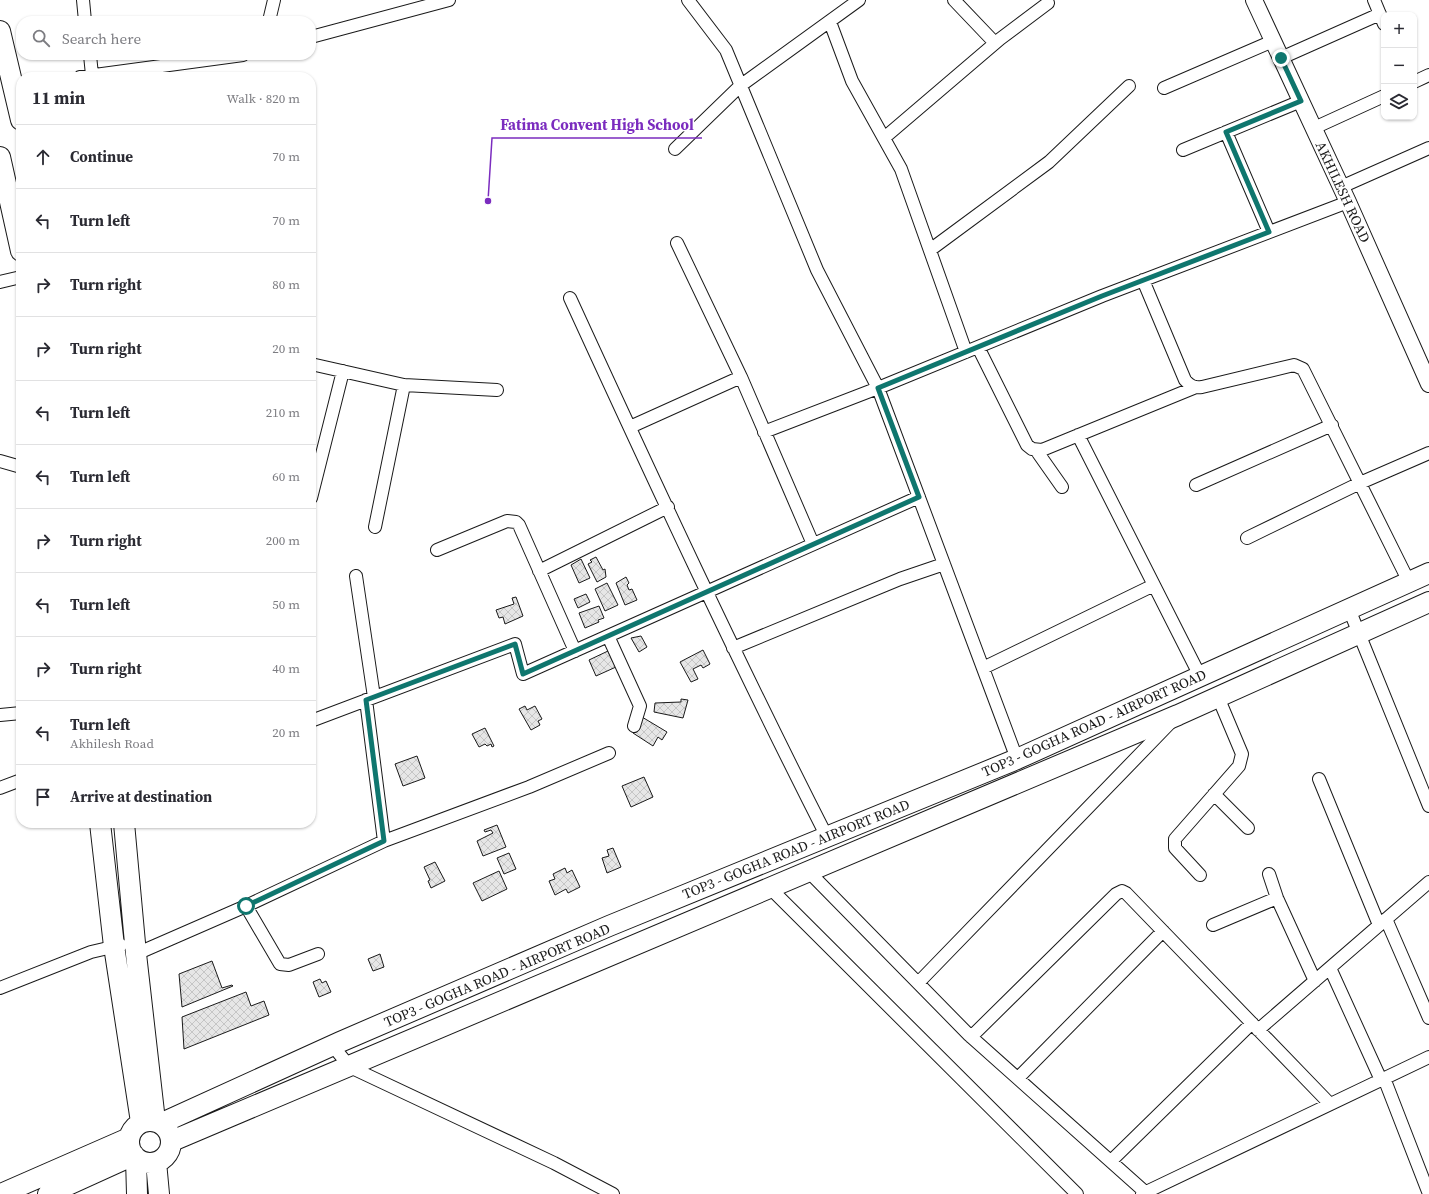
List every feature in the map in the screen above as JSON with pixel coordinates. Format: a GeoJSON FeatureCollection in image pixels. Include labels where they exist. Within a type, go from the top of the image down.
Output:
{"type":"FeatureCollection","features":[{"type":"Feature","properties":{"kind":"main road"},"geometry":{"type":"LineString","coordinates":[[0,31],[16,101]]}},
{"type":"Feature","properties":{"kind":"main road"},"geometry":{"type":"LineString","coordinates":[[0,157],[5,205],[16,237]]}},
{"type":"Feature","properties":{"kind":"main road","name":"TOP3 - GOGHA ROAD - AIRPORT ROAD"},"geometry":{"type":"LineString","coordinates":[[153,1122],[609,926],[1017,759],[1429,572]]}},
{"type":"Feature","properties":{"kind":"main road","name":"TOP3 - GOGHA ROAD - AIRPORT ROAD"},"geometry":{"type":"LineString","coordinates":[[172,1141],[350,1067],[1178,715],[1429,602]]}},
{"type":"Feature","properties":{"kind":"main road"},"geometry":{"type":"LineString","coordinates":[[101,828],[114,946],[153,1122]]}},
{"type":"Feature","properties":{"kind":"main road"},"geometry":{"type":"LineString","coordinates":[[124,828],[153,1122]]}},
{"type":"Feature","properties":{"kind":"main road"},"geometry":{"type":"LineString","coordinates":[[133,1151],[142,1162],[156,1162],[168,1155],[172,1141],[167,1128],[153,1122],[131,1132],[137,1194]]}},
{"type":"Feature","properties":{"kind":"main road"},"geometry":{"type":"LineString","coordinates":[[1,1194],[133,1151]]}},
{"type":"Feature","properties":{"kind":"main road"},"geometry":{"type":"LineString","coordinates":[[48,1194],[133,1151]]}},
{"type":"Feature","properties":{"kind":"main road"},"geometry":{"type":"LineString","coordinates":[[156,1162],[158,1194]]}},
{"type":"Feature","properties":{"kind":"street"},"geometry":{"type":"LineString","coordinates":[[83,0],[85,16]]}},
{"type":"Feature","properties":{"kind":"street"},"geometry":{"type":"LineString","coordinates":[[270,16],[274,0]]}},
{"type":"Feature","properties":{"kind":"street"},"geometry":{"type":"LineString","coordinates":[[316,37],[449,0]]}},
{"type":"Feature","properties":{"kind":"street"},"geometry":{"type":"LineString","coordinates":[[688,0],[726,50],[817,270],[878,388],[1017,759]]}},
{"type":"Feature","properties":{"kind":"street"},"geometry":{"type":"LineString","coordinates":[[675,149],[740,86],[859,0]]}},
{"type":"Feature","properties":{"kind":"street"},"geometry":{"type":"LineString","coordinates":[[954,0],[995,43]]}},
{"type":"Feature","properties":{"kind":"street","name":"AKHILESH ROAD"},"geometry":{"type":"LineString","coordinates":[[1254,0],[1348,202],[1429,384]]}},
{"type":"Feature","properties":{"kind":"street"},"geometry":{"type":"LineString","coordinates":[[1374,0],[1381,17]]}},
{"type":"Feature","properties":{"kind":"street"},"geometry":{"type":"LineString","coordinates":[[884,138],[995,43],[1048,3]]}},
{"type":"Feature","properties":{"kind":"street"},"geometry":{"type":"LineString","coordinates":[[1281,58],[1381,19]]}},
{"type":"Feature","properties":{"kind":"street"},"geometry":{"type":"LineString","coordinates":[[830,22],[852,81],[901,169],[966,352]]}},
{"type":"Feature","properties":{"kind":"street"},"geometry":{"type":"LineString","coordinates":[[1164,88],[1273,41]]}},
{"type":"Feature","properties":{"kind":"street"},"geometry":{"type":"LineString","coordinates":[[90,60],[92,72]]}},
{"type":"Feature","properties":{"kind":"street"},"geometry":{"type":"LineString","coordinates":[[115,72],[205,60]]}},
{"type":"Feature","properties":{"kind":"street"},"geometry":{"type":"LineString","coordinates":[[1417,81],[1429,75]]}},
{"type":"Feature","properties":{"kind":"street"},"geometry":{"type":"LineString","coordinates":[[930,250],[1049,162],[1129,86]]}},
{"type":"Feature","properties":{"kind":"street"},"geometry":{"type":"LineString","coordinates":[[1314,128],[1381,97]]}},
{"type":"Feature","properties":{"kind":"street"},"geometry":{"type":"LineString","coordinates":[[1182,150],[1301,101]]}},
{"type":"Feature","properties":{"kind":"street"},"geometry":{"type":"LineString","coordinates":[[1226,132],[1269,232]]}},
{"type":"Feature","properties":{"kind":"street"},"geometry":{"type":"LineString","coordinates":[[1341,187],[1429,148]]}},
{"type":"Feature","properties":{"kind":"street"},"geometry":{"type":"LineString","coordinates":[[764,432],[878,388],[1143,280],[1348,202]]}},
{"type":"Feature","properties":{"kind":"street"},"geometry":{"type":"LineString","coordinates":[[677,243],[741,377],[813,544]]}},
{"type":"Feature","properties":{"kind":"street"},"geometry":{"type":"LineString","coordinates":[[0,282],[16,279]]}},
{"type":"Feature","properties":{"kind":"street"},"geometry":{"type":"LineString","coordinates":[[1143,280],[1186,380],[1189,385],[1196,387]]}},
{"type":"Feature","properties":{"kind":"street"},"geometry":{"type":"LineString","coordinates":[[570,298],[706,592],[827,837]]}},
{"type":"Feature","properties":{"kind":"street"},"geometry":{"type":"LineString","coordinates":[[978,347],[1027,445],[1036,450],[1062,487]]}},
{"type":"Feature","properties":{"kind":"street"},"geometry":{"type":"LineString","coordinates":[[316,365],[404,385],[497,390]]}},
{"type":"Feature","properties":{"kind":"street"},"geometry":{"type":"LineString","coordinates":[[1036,450],[1042,450],[1196,387],[1294,365],[1299,366],[1306,373],[1409,582]]}},
{"type":"Feature","properties":{"kind":"street"},"geometry":{"type":"LineString","coordinates":[[316,479],[344,371]]}},
{"type":"Feature","properties":{"kind":"street"},"geometry":{"type":"LineString","coordinates":[[630,427],[741,377]]}},
{"type":"Feature","properties":{"kind":"street"},"geometry":{"type":"LineString","coordinates":[[375,527],[404,385]]}},
{"type":"Feature","properties":{"kind":"street"},"geometry":{"type":"LineString","coordinates":[[1196,485],[1332,426]]}},
{"type":"Feature","properties":{"kind":"street"},"geometry":{"type":"LineString","coordinates":[[1078,435],[1200,676]]}},
{"type":"Feature","properties":{"kind":"street"},"geometry":{"type":"LineString","coordinates":[[1247,538],[1429,453]]}},
{"type":"Feature","properties":{"kind":"street"},"geometry":{"type":"LineString","coordinates":[[0,461],[16,466]]}},
{"type":"Feature","properties":{"kind":"street"},"geometry":{"type":"LineString","coordinates":[[316,719],[515,644],[523,674],[919,497]]}},
{"type":"Feature","properties":{"kind":"street"},"geometry":{"type":"LineString","coordinates":[[539,571],[668,507]]}},
{"type":"Feature","properties":{"kind":"street"},"geometry":{"type":"LineString","coordinates":[[437,550],[512,520],[519,525],[575,651]]}},
{"type":"Feature","properties":{"kind":"street"},"geometry":{"type":"LineString","coordinates":[[733,648],[900,579],[944,564]]}},
{"type":"Feature","properties":{"kind":"street"},"geometry":{"type":"LineString","coordinates":[[356,576],[384,841]]}},
{"type":"Feature","properties":{"kind":"street"},"geometry":{"type":"LineString","coordinates":[[983,668],[1154,585]]}},
{"type":"Feature","properties":{"kind":"street"},"geometry":{"type":"LineString","coordinates":[[1349,609],[1429,806]]}},
{"type":"Feature","properties":{"kind":"street"},"geometry":{"type":"LineString","coordinates":[[608,636],[640,706],[634,726]]}},
{"type":"Feature","properties":{"kind":"street"},"geometry":{"type":"LineString","coordinates":[[1200,875],[1175,848],[1175,839],[1239,766],[1242,754],[1218,697]]}},
{"type":"Feature","properties":{"kind":"street"},"geometry":{"type":"LineString","coordinates":[[0,715],[16,713]]}},
{"type":"Feature","properties":{"kind":"street"},"geometry":{"type":"LineString","coordinates":[[919,982],[1178,715]]}},
{"type":"Feature","properties":{"kind":"street"},"geometry":{"type":"LineString","coordinates":[[0,988],[91,952],[114,946],[136,948],[246,906],[384,841],[529,787],[608,753]]}},
{"type":"Feature","properties":{"kind":"street"},"geometry":{"type":"LineString","coordinates":[[1319,779],[1383,922],[1429,1018]]}},
{"type":"Feature","properties":{"kind":"street"},"geometry":{"type":"LineString","coordinates":[[0,788],[16,782]]}},
{"type":"Feature","properties":{"kind":"street"},"geometry":{"type":"LineString","coordinates":[[1214,794],[1248,828]]}},
{"type":"Feature","properties":{"kind":"street"},"geometry":{"type":"LineString","coordinates":[[809,872],[972,1037],[1111,1161],[1144,1193],[1429,1057]]}},
{"type":"Feature","properties":{"kind":"street"},"geometry":{"type":"LineString","coordinates":[[1269,874],[1277,898],[1315,981]]}},
{"type":"Feature","properties":{"kind":"street"},"geometry":{"type":"LineString","coordinates":[[1111,1161],[1255,1027],[1315,981],[1429,882]]}},
{"type":"Feature","properties":{"kind":"street"},"geometry":{"type":"LineString","coordinates":[[770,888],[1076,1194]]}},
{"type":"Feature","properties":{"kind":"street"},"geometry":{"type":"LineString","coordinates":[[972,1037],[1119,892],[1126,892],[1330,1104]]}},
{"type":"Feature","properties":{"kind":"street"},"geometry":{"type":"LineString","coordinates":[[1213,925],[1277,898]]}},
{"type":"Feature","properties":{"kind":"street"},"geometry":{"type":"LineString","coordinates":[[246,906],[280,964],[289,965],[318,954]]}},
{"type":"Feature","properties":{"kind":"street"},"geometry":{"type":"LineString","coordinates":[[1018,1078],[1163,931]]}},
{"type":"Feature","properties":{"kind":"street"},"geometry":{"type":"LineString","coordinates":[[1330,968],[1382,1079],[1429,1194]]}},
{"type":"Feature","properties":{"kind":"street"},"geometry":{"type":"LineString","coordinates":[[332,1046],[350,1067],[554,1163],[614,1194]]}},
{"type":"Feature","properties":{"kind":"building"},"geometry":{"type":"Polygon","coordinates":[[[596,557],[603,570],[605,569],[606,577],[597,582],[588,564],[592,562],[590,560],[596,557]]]}},
{"type":"Feature","properties":{"kind":"building"},"geometry":{"type":"Polygon","coordinates":[[[581,559],[590,578],[579,583],[571,565],[581,559]]]}},
{"type":"Feature","properties":{"kind":"building"},"geometry":{"type":"Polygon","coordinates":[[[626,577],[629,583],[627,585],[629,590],[632,589],[637,600],[625,605],[616,583],[626,577]]]}},
{"type":"Feature","properties":{"kind":"building"},"geometry":{"type":"Polygon","coordinates":[[[607,583],[618,605],[605,611],[595,589],[607,583]]]}},
{"type":"Feature","properties":{"kind":"building"},"geometry":{"type":"Polygon","coordinates":[[[586,594],[590,602],[578,608],[574,599],[586,594]]]}},
{"type":"Feature","properties":{"kind":"building"},"geometry":{"type":"Polygon","coordinates":[[[516,597],[523,616],[505,624],[503,617],[499,618],[496,610],[514,604],[512,598],[516,597]]]}},
{"type":"Feature","properties":{"kind":"building"},"geometry":{"type":"Polygon","coordinates":[[[599,606],[604,618],[598,620],[599,622],[585,628],[579,613],[599,606]]]}},
{"type":"Feature","properties":{"kind":"building"},"geometry":{"type":"Polygon","coordinates":[[[641,636],[647,647],[639,652],[631,638],[641,636]]]}},
{"type":"Feature","properties":{"kind":"building"},"geometry":{"type":"Polygon","coordinates":[[[703,650],[710,664],[703,668],[701,665],[693,669],[698,679],[691,682],[680,662],[703,650]]]}},
{"type":"Feature","properties":{"kind":"building"},"geometry":{"type":"Polygon","coordinates":[[[608,651],[616,667],[596,676],[589,660],[608,651]]]}},
{"type":"Feature","properties":{"kind":"building"},"geometry":{"type":"Polygon","coordinates":[[[681,699],[688,700],[683,718],[654,712],[655,703],[681,702],[681,699]]]}},
{"type":"Feature","properties":{"kind":"building"},"geometry":{"type":"Polygon","coordinates":[[[525,706],[527,710],[535,706],[542,719],[538,721],[540,725],[531,730],[519,709],[525,706]]]}},
{"type":"Feature","properties":{"kind":"building"},"geometry":{"type":"Polygon","coordinates":[[[642,717],[667,732],[662,740],[658,737],[653,746],[633,733],[642,717]]]}},
{"type":"Feature","properties":{"kind":"building"},"geometry":{"type":"Polygon","coordinates":[[[485,728],[494,746],[492,747],[491,744],[487,746],[485,744],[479,747],[472,734],[485,728]]]}},
{"type":"Feature","properties":{"kind":"building"},"geometry":{"type":"Polygon","coordinates":[[[417,756],[425,778],[403,786],[395,764],[417,756]]]}},
{"type":"Feature","properties":{"kind":"building"},"geometry":{"type":"Polygon","coordinates":[[[644,777],[653,797],[631,807],[622,786],[644,777]]]}},
{"type":"Feature","properties":{"kind":"building"},"geometry":{"type":"Polygon","coordinates":[[[497,825],[506,847],[483,856],[477,841],[493,833],[491,830],[485,832],[484,830],[497,825]]]}},
{"type":"Feature","properties":{"kind":"building"},"geometry":{"type":"Polygon","coordinates":[[[613,848],[621,867],[607,873],[602,858],[609,856],[607,850],[613,848]]]}},
{"type":"Feature","properties":{"kind":"building"},"geometry":{"type":"Polygon","coordinates":[[[509,853],[516,869],[504,874],[497,858],[509,853]]]}},
{"type":"Feature","properties":{"kind":"building"},"geometry":{"type":"Polygon","coordinates":[[[435,862],[445,881],[431,888],[428,881],[430,880],[424,867],[435,862]]]}},
{"type":"Feature","properties":{"kind":"building"},"geometry":{"type":"Polygon","coordinates":[[[565,868],[567,873],[572,870],[580,887],[568,893],[566,889],[555,895],[549,881],[555,879],[553,874],[565,868]]]}},
{"type":"Feature","properties":{"kind":"building"},"geometry":{"type":"Polygon","coordinates":[[[499,871],[507,889],[482,901],[473,883],[499,871]]]}},
{"type":"Feature","properties":{"kind":"building"},"geometry":{"type":"Polygon","coordinates":[[[380,954],[384,967],[373,971],[368,959],[380,954]]]}},
{"type":"Feature","properties":{"kind":"building"},"geometry":{"type":"Polygon","coordinates":[[[212,961],[222,988],[233,986],[182,1007],[179,974],[212,961]]]}},
{"type":"Feature","properties":{"kind":"building"},"geometry":{"type":"Polygon","coordinates":[[[320,979],[322,983],[326,981],[331,992],[319,997],[313,982],[320,979]]]}},
{"type":"Feature","properties":{"kind":"building"},"geometry":{"type":"Polygon","coordinates":[[[246,992],[251,1006],[264,1001],[269,1015],[184,1049],[182,1017],[246,992]]]}},
{"type":"Feature","properties":{"kind":"place","name":"Fatima Convent High School"},"geometry":{"type":"Point","coordinates":[488,201]}},
{"type":"Feature","properties":{"kind":"route"},"geometry":{"type":"LineString","coordinates":[[246,906],[384,841],[366,700],[515,644],[523,674],[919,497],[878,388],[1102,296],[1269,232],[1226,132],[1301,101],[1281,58]]}}]}
